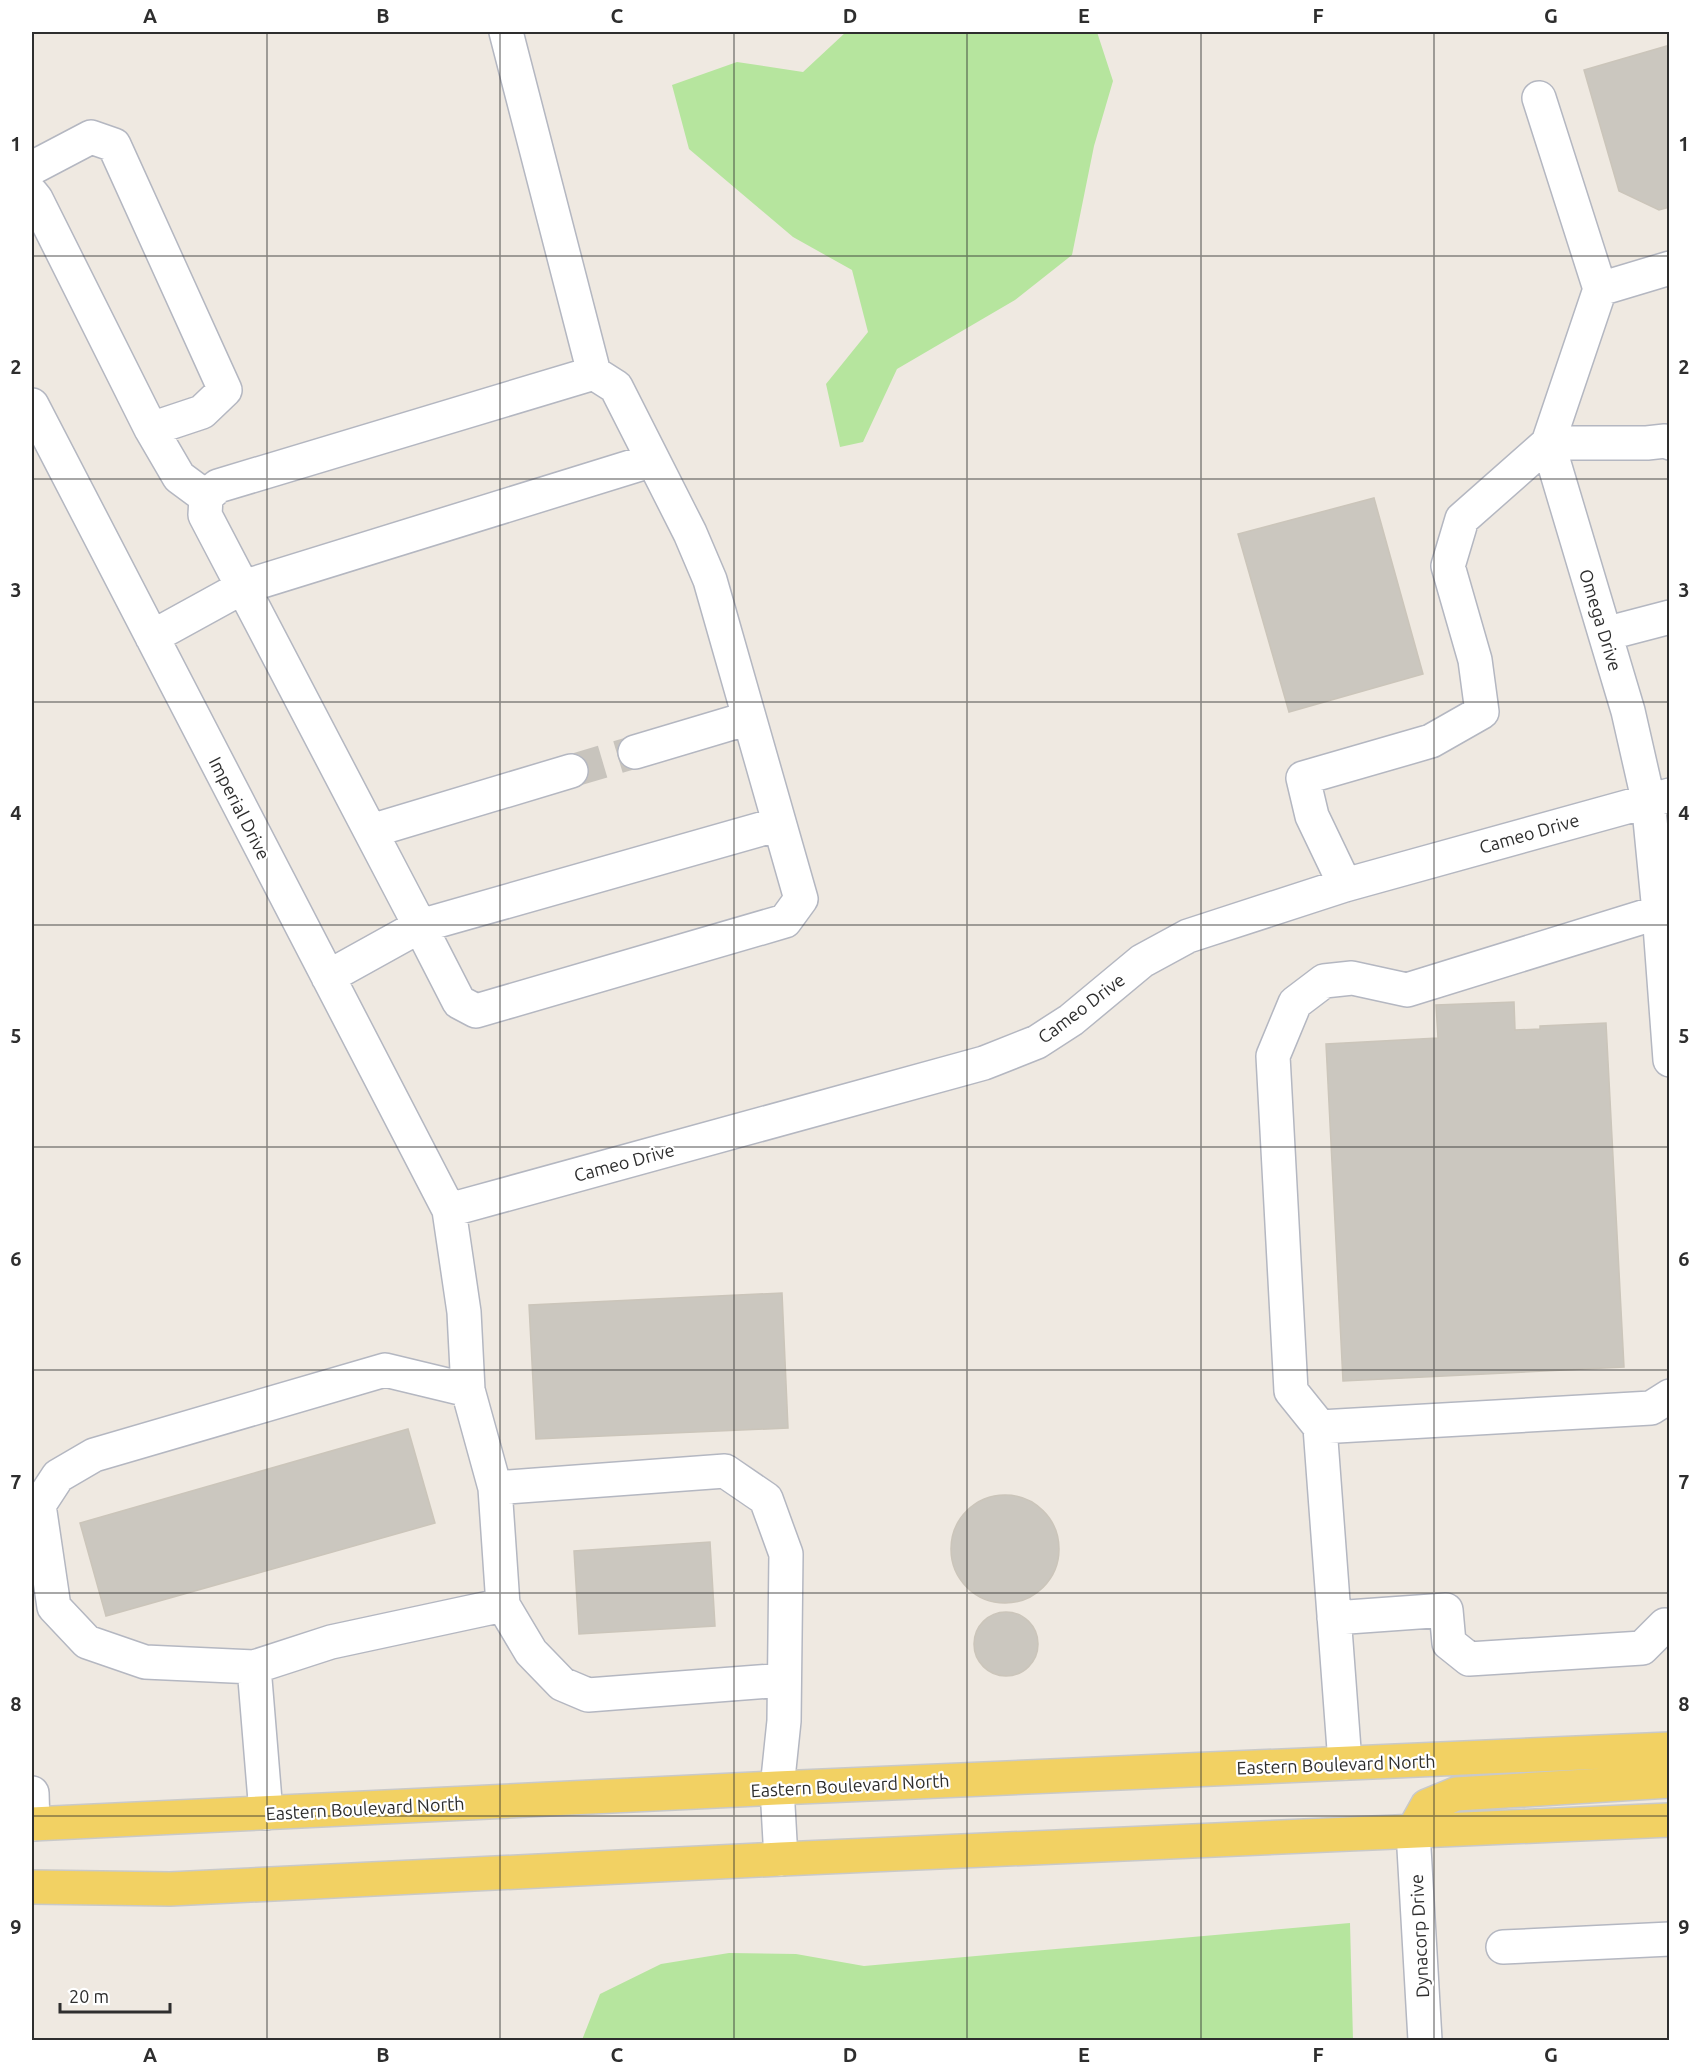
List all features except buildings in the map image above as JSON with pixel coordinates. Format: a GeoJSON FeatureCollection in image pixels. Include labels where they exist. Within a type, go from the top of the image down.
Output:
{"type":"FeatureCollection","features":[{"type":"Feature","properties":{"kind":"main road","name":"Eastern Boulevard North"},"geometry":{"type":"LineString","coordinates":[[32,1814],[266,1813],[1670,1749]]}},
{"type":"Feature","properties":{"kind":"main road"},"geometry":{"type":"LineString","coordinates":[[1413,1831],[1427,1806],[1456,1794],[1670,1781]]}},
{"type":"Feature","properties":{"kind":"main road"},"geometry":{"type":"LineString","coordinates":[[32,1887],[170,1889],[781,1859],[1670,1820]]}},
{"type":"Feature","properties":{"kind":"main road"},"geometry":{"type":"LineString","coordinates":[[32,1905],[170,1889]]}},
{"type":"Feature","properties":{"kind":"street"},"geometry":{"type":"LineString","coordinates":[[506,32],[594,373],[616,387],[690,533],[710,580],[801,899],[785,921],[476,1011],[459,1002],[205,515],[206,497],[218,486],[594,373]]}},
{"type":"Feature","properties":{"kind":"street"},"geometry":{"type":"LineString","coordinates":[[1344,885],[1312,816],[1303,778],[1431,741],[1482,712],[1475,660],[1448,566],[1462,519],[1548,443],[1600,289],[1539,98]]}},
{"type":"Feature","properties":{"kind":"street"},"geometry":{"type":"LineString","coordinates":[[32,168],[91,137],[114,145],[119,155],[225,390],[202,412],[151,429]]}},
{"type":"Feature","properties":{"kind":"street"},"geometry":{"type":"LineString","coordinates":[[32,194],[151,429],[179,477],[206,497]]}},
{"type":"Feature","properties":{"kind":"street"},"geometry":{"type":"LineString","coordinates":[[1600,289],[1670,268]]}},
{"type":"Feature","properties":{"kind":"street","name":"Imperial Drive"},"geometry":{"type":"LineString","coordinates":[[32,405],[449,1210],[464,1312],[468,1390],[495,1488],[503,1605]]}},
{"type":"Feature","properties":{"kind":"street"},"geometry":{"type":"LineString","coordinates":[[1548,443],[1665,441],[1670,443]]}},
{"type":"Feature","properties":{"kind":"street","name":"Omega Drive"},"geometry":{"type":"LineString","coordinates":[[1548,443],[1628,711],[1659,797],[1659,912],[1670,1060]]}},
{"type":"Feature","properties":{"kind":"street"},"geometry":{"type":"LineString","coordinates":[[152,637],[243,587],[653,460]]}},
{"type":"Feature","properties":{"kind":"street"},"geometry":{"type":"LineString","coordinates":[[1605,634],[1670,617]]}},
{"type":"Feature","properties":{"kind":"street"},"geometry":{"type":"LineString","coordinates":[[635,752],[749,718]]}},
{"type":"Feature","properties":{"kind":"street"},"geometry":{"type":"LineString","coordinates":[[371,831],[571,771]]}},
{"type":"Feature","properties":{"kind":"street","name":"Cameo Drive"},"geometry":{"type":"LineString","coordinates":[[449,1210],[984,1063],[1037,1042],[1071,1020],[1142,961],[1188,936],[1344,885],[1659,797]]}},
{"type":"Feature","properties":{"kind":"street"},"geometry":{"type":"LineString","coordinates":[[328,977],[420,926],[779,824]]}},
{"type":"Feature","properties":{"kind":"street"},"geometry":{"type":"LineString","coordinates":[[1345,1763],[1320,1426],[1291,1391],[1273,1056],[1294,1002],[1324,981],[1352,978],[1407,990],[1659,912]]}},
{"type":"Feature","properties":{"kind":"street"},"geometry":{"type":"LineString","coordinates":[[468,1390],[385,1370],[94,1455],[58,1476],[39,1505],[54,1607],[87,1642],[145,1662],[254,1667],[332,1642],[503,1605],[531,1652],[562,1684],[588,1695],[784,1680]]}},
{"type":"Feature","properties":{"kind":"street"},"geometry":{"type":"LineString","coordinates":[[1320,1426],[1651,1408],[1670,1396]]}},
{"type":"Feature","properties":{"kind":"street"},"geometry":{"type":"LineString","coordinates":[[495,1488],[725,1471],[766,1499],[786,1554],[784,1721],[777,1788],[781,1859]]}},
{"type":"Feature","properties":{"kind":"street"},"geometry":{"type":"LineString","coordinates":[[1334,1618],[1446,1610],[1449,1643],[1469,1659],[1642,1648],[1665,1625]]}},
{"type":"Feature","properties":{"kind":"street"},"geometry":{"type":"LineString","coordinates":[[254,1667],[266,1813]]}},
{"type":"Feature","properties":{"kind":"street","name":"Dynacorp Drive"},"geometry":{"type":"LineString","coordinates":[[1413,1831],[1425,2040]]}},
{"type":"Feature","properties":{"kind":"street"},"geometry":{"type":"LineString","coordinates":[[1503,1947],[1670,1939]]}},
{"type":"Feature","properties":{"kind":"green space"},"geometry":{"type":"Polygon","coordinates":[[[846,32],[1097,32],[1113,81],[1094,146],[1072,255],[1015,300],[897,369],[863,442],[840,447],[826,384],[868,332],[852,270],[793,237],[689,149],[672,85],[737,62],[803,72],[846,32]]]}},
{"type":"Feature","properties":{"kind":"green space"},"geometry":{"type":"Polygon","coordinates":[[[1350,1923],[1353,2040],[582,2040],[600,1994],[661,1964],[729,1953],[796,1954],[864,1966],[1350,1923]]]}},
{"type":"Feature","properties":{"kind":"tunnel"},"geometry":{"type":"LineString","coordinates":[[571,771],[635,752]]}}]}
